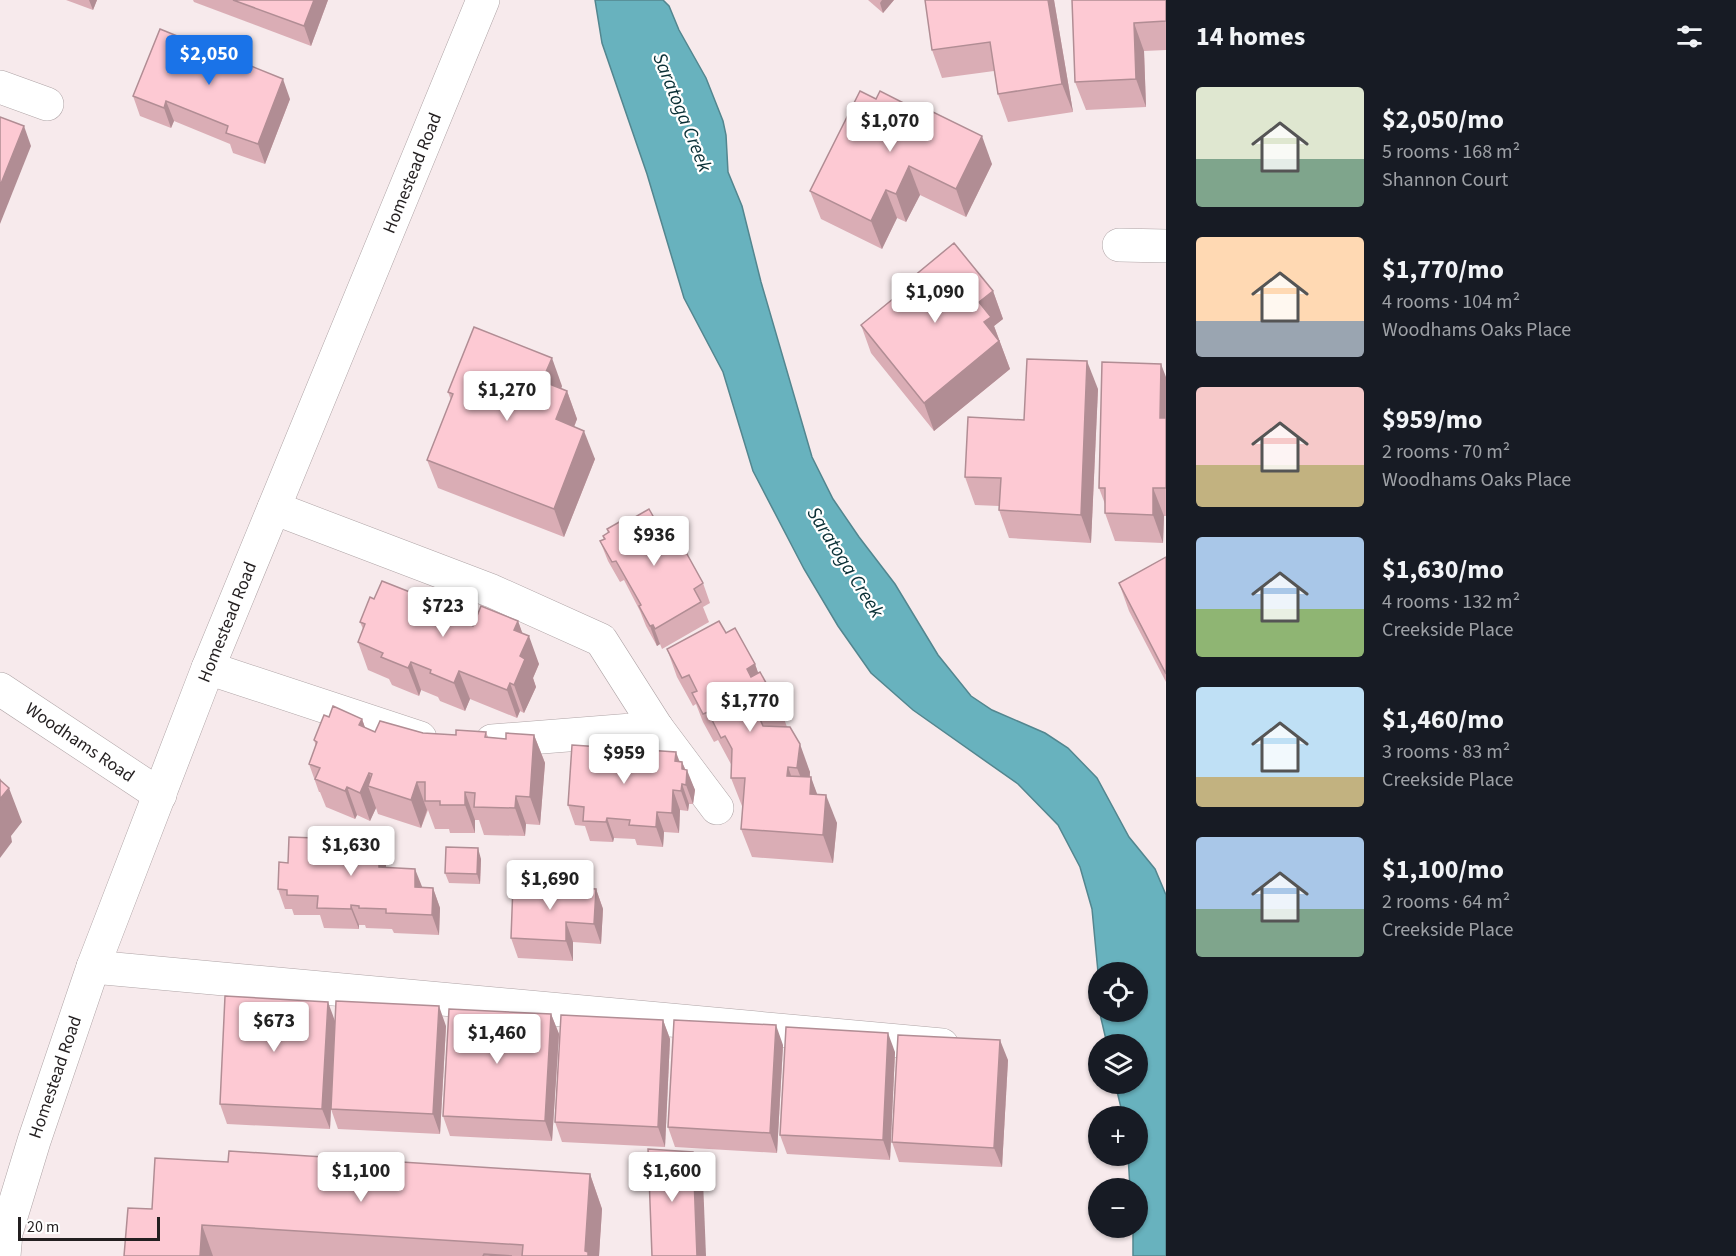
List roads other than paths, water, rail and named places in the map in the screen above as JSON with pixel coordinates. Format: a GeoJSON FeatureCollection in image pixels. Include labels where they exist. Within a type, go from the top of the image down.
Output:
{"type":"FeatureCollection","features":[{"type":"Feature","properties":{"kind":"street","name":"Homestead Road"},"geometry":{"type":"LineString","coordinates":[[4,1256],[6,1233],[34,1141],[93,967],[208,668],[483,0]]}},
{"type":"Feature","properties":{"kind":"street"},"geometry":{"type":"LineString","coordinates":[[0,87],[47,104]]}},
{"type":"Feature","properties":{"kind":"street"},"geometry":{"type":"LineString","coordinates":[[1119,245],[1166,246]]}},
{"type":"Feature","properties":{"kind":"street"},"geometry":{"type":"LineString","coordinates":[[274,508],[492,591],[601,640],[657,728],[717,808]]}},
{"type":"Feature","properties":{"kind":"street"},"geometry":{"type":"LineString","coordinates":[[208,668],[442,745],[657,728]]}},
{"type":"Feature","properties":{"kind":"street","name":"Woodhams Road"},"geometry":{"type":"LineString","coordinates":[[0,689],[160,795]]}},
{"type":"Feature","properties":{"kind":"street"},"geometry":{"type":"LineString","coordinates":[[93,967],[974,1048]]}},
{"type":"Feature","properties":{"kind":"water","name":"Saratoga Creek"},"geometry":{"type":"Polygon","coordinates":[[[595,0],[663,0],[669,6],[679,30],[706,78],[723,121],[728,172],[742,206],[761,282],[812,457],[833,499],[895,584],[938,655],[971,696],[992,710],[1045,733],[1068,748],[1097,778],[1129,837],[1155,869],[1166,895],[1166,1256],[1133,1256],[1133,1238],[1148,1238],[1148,1178],[1129,1178],[1129,1166],[1148,1166],[1148,1106],[1121,1106],[1118,1094],[1148,1094],[1148,1034],[1105,1034],[1102,1022],[1148,1022],[1148,962],[1097,962],[1092,909],[1080,867],[1058,825],[1018,784],[913,710],[871,673],[838,626],[804,569],[753,471],[723,372],[684,298],[647,174],[602,43],[595,0]]]}}]}
